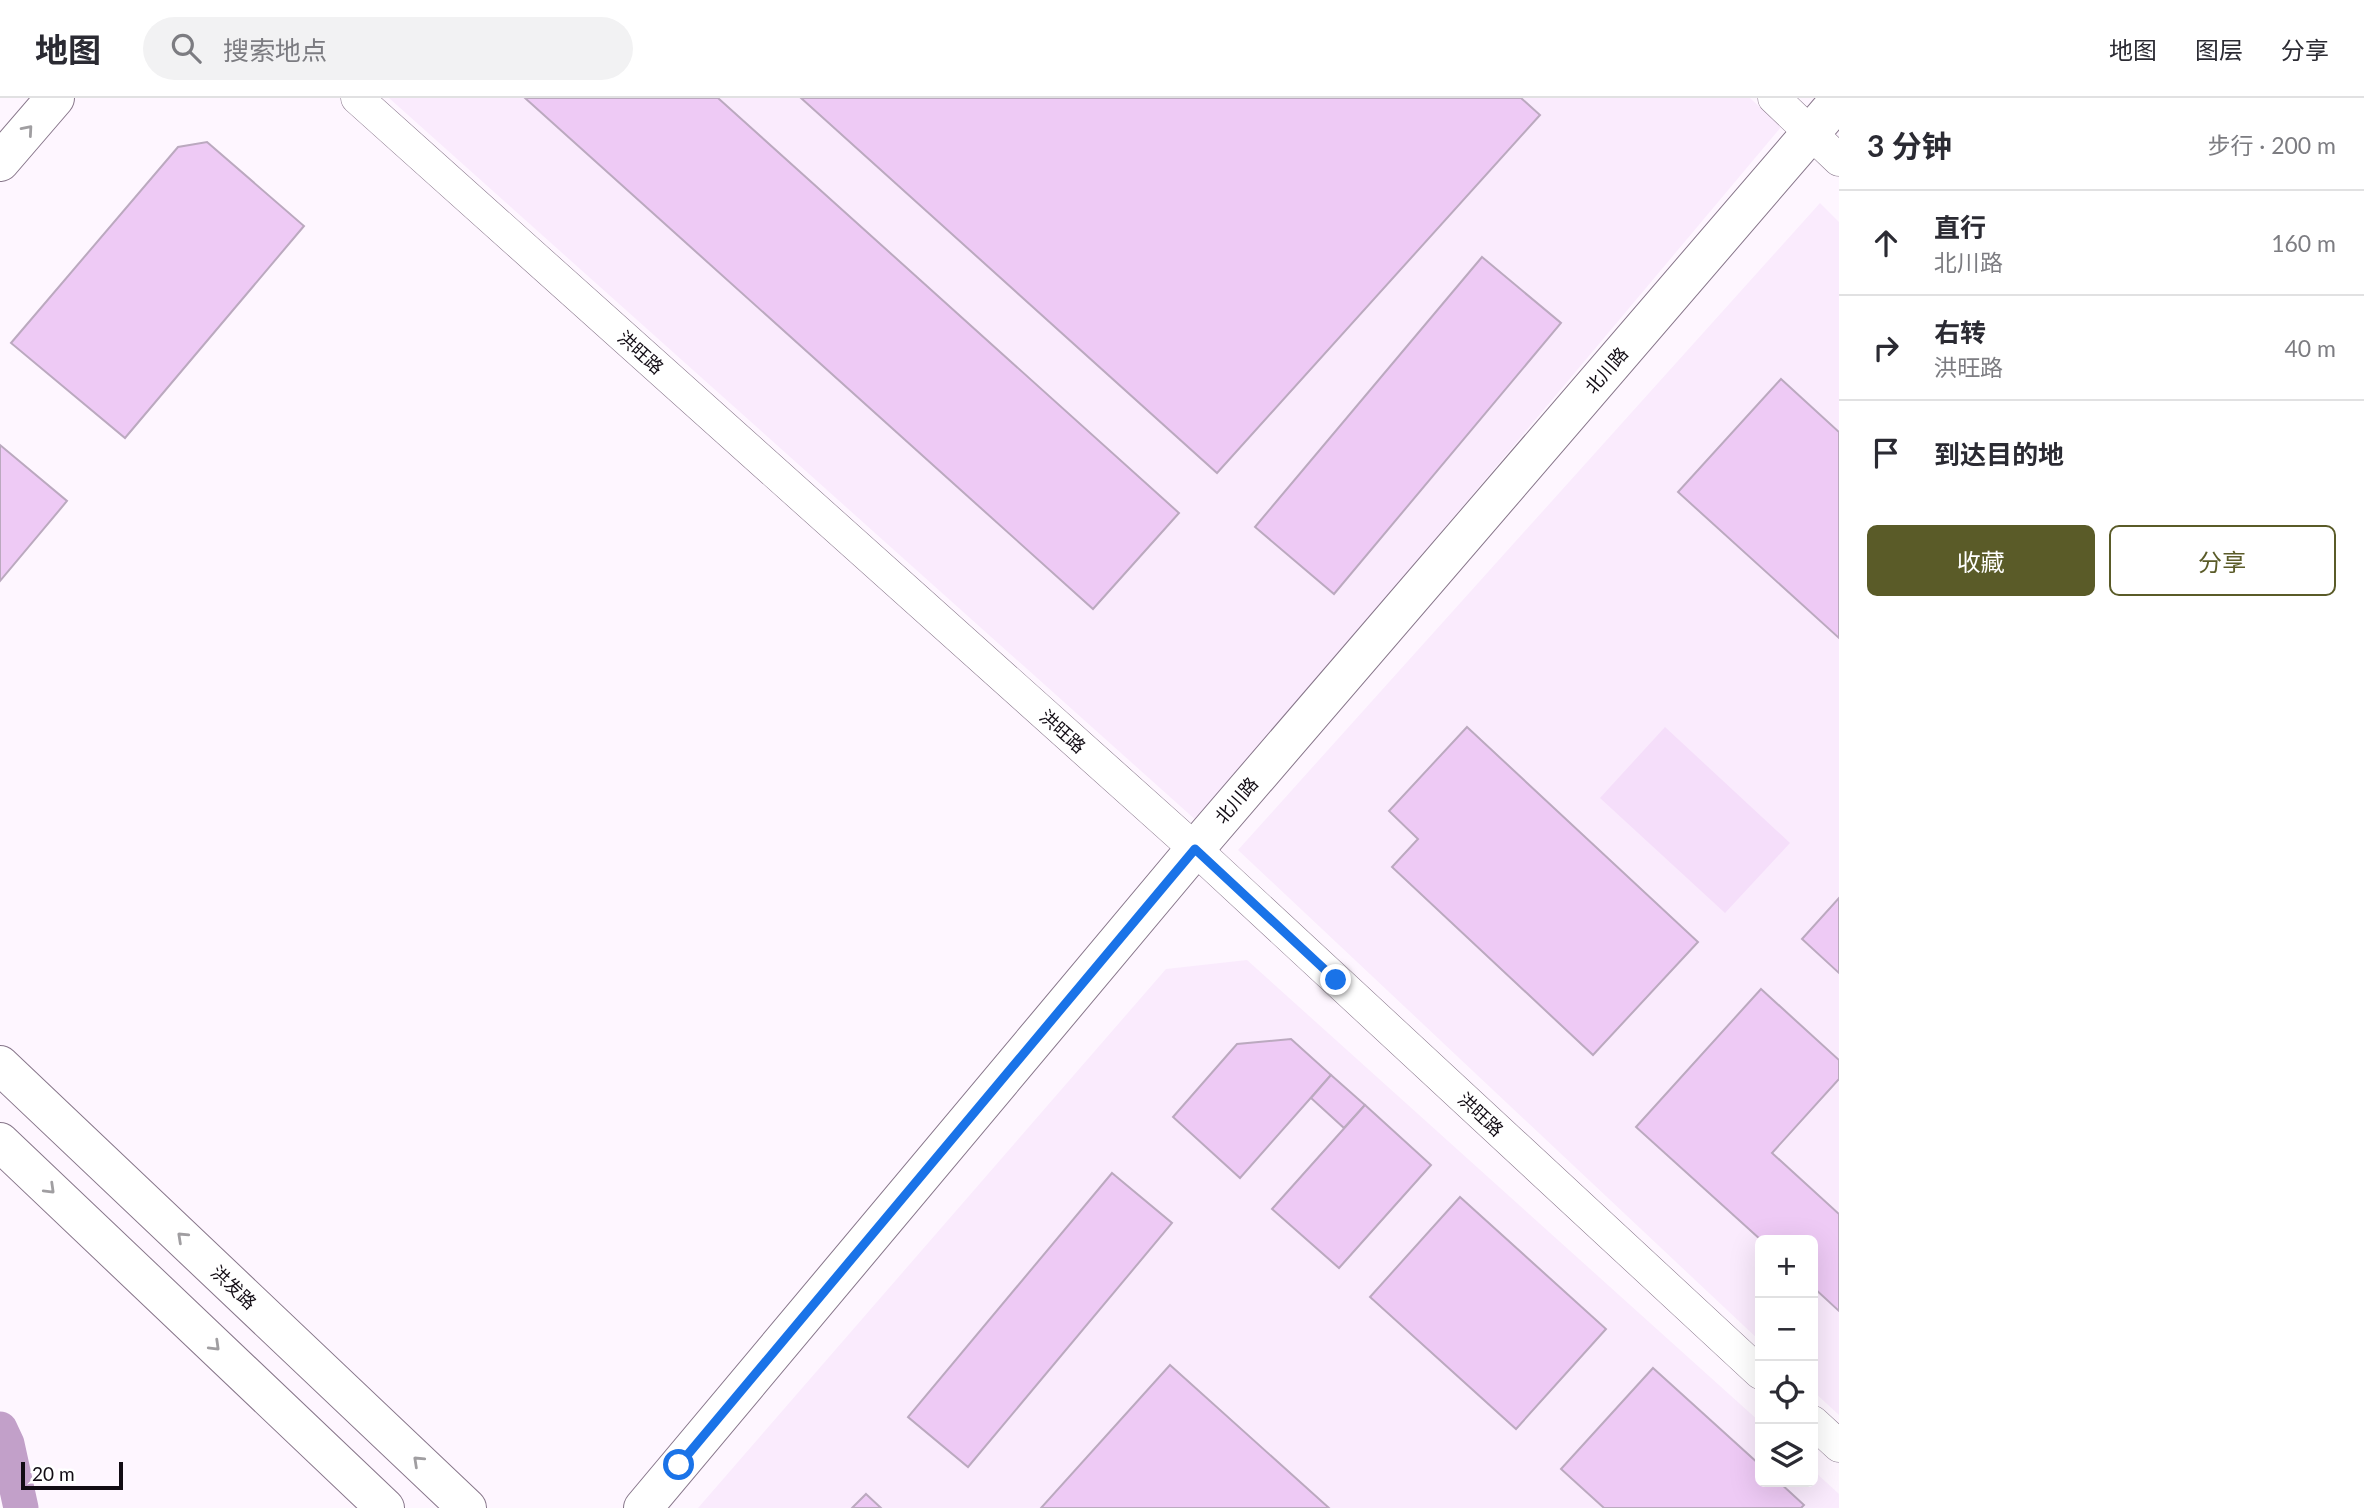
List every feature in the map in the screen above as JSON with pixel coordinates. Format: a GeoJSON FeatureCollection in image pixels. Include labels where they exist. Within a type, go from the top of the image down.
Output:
{"type":"FeatureCollection","features":[{"type":"Feature","properties":{"kind":"main road"},"geometry":{"type":"LineString","coordinates":[[0,162],[55,98]]}},
{"type":"Feature","properties":{"kind":"main road","name":"北川路"},"geometry":{"type":"LineString","coordinates":[[643,1508],[1195,849],[1839,100]]}},
{"type":"Feature","properties":{"kind":"main road","name":"洪发路"},"geometry":{"type":"LineString","coordinates":[[0,1065],[467,1508]]}},
{"type":"Feature","properties":{"kind":"main road"},"geometry":{"type":"LineString","coordinates":[[0,1142],[385,1508]]}},
{"type":"Feature","properties":{"kind":"street","name":"洪旺路"},"geometry":{"type":"LineString","coordinates":[[357,98],[1195,849],[1755,1368]]}},
{"type":"Feature","properties":{"kind":"street"},"geometry":{"type":"LineString","coordinates":[[1774,98],[1839,160]]}},
{"type":"Feature","properties":{"kind":"street"},"geometry":{"type":"LineString","coordinates":[[1815,1424],[1839,1446]]}},
{"type":"Feature","properties":{"kind":"shaded area"},"geometry":{"type":"Polygon","coordinates":[[[389,98],[1750,98],[1781,127],[1198,822],[389,98]]]}},
{"type":"Feature","properties":{"kind":"shaded area"},"geometry":{"type":"Polygon","coordinates":[[[1820,203],[1839,222],[1839,1415],[1818,1396],[1818,1235],[1755,1235],[1755,1336],[1238,850],[1820,203]]]}},
{"type":"Feature","properties":{"kind":"shaded area"},"geometry":{"type":"Polygon","coordinates":[[[1665,727],[1790,843],[1725,913],[1600,798],[1665,727]]]}},
{"type":"Feature","properties":{"kind":"shaded area"},"geometry":{"type":"Polygon","coordinates":[[[1247,960],[1755,1417],[1755,1487],[1818,1487],[1818,1475],[1839,1494],[1839,1508],[698,1508],[1166,969],[1247,960]]]}},
{"type":"Feature","properties":{"kind":"building"},"geometry":{"type":"Polygon","coordinates":[[[525,98],[718,98],[1179,513],[1093,609],[525,98]]]}},
{"type":"Feature","properties":{"kind":"building"},"geometry":{"type":"Polygon","coordinates":[[[801,98],[1521,98],[1540,115],[1217,473],[801,98]]]}},
{"type":"Feature","properties":{"kind":"building"},"geometry":{"type":"Polygon","coordinates":[[[207,142],[304,226],[125,438],[11,343],[178,147],[207,142]]]}},
{"type":"Feature","properties":{"kind":"building"},"geometry":{"type":"Polygon","coordinates":[[[1482,257],[1561,323],[1334,594],[1255,527],[1482,257]]]}},
{"type":"Feature","properties":{"kind":"building"},"geometry":{"type":"Polygon","coordinates":[[[1781,379],[1839,432],[1839,638],[1678,492],[1781,379]]]}},
{"type":"Feature","properties":{"kind":"building"},"geometry":{"type":"Polygon","coordinates":[[[0,445],[67,501],[0,581],[0,445]]]}},
{"type":"Feature","properties":{"kind":"building"},"geometry":{"type":"Polygon","coordinates":[[[1467,727],[1698,942],[1593,1055],[1392,867],[1418,839],[1389,811],[1467,727]]]}},
{"type":"Feature","properties":{"kind":"building"},"geometry":{"type":"Polygon","coordinates":[[[1839,898],[1839,973],[1802,939],[1839,898]]]}},
{"type":"Feature","properties":{"kind":"building"},"geometry":{"type":"Polygon","coordinates":[[[1761,989],[1839,1060],[1839,1079],[1772,1153],[1839,1214],[1839,1311],[1818,1292],[1818,1235],[1755,1235],[1636,1127],[1761,989]]]}},
{"type":"Feature","properties":{"kind":"building"},"geometry":{"type":"Polygon","coordinates":[[[1291,1039],[1331,1075],[1240,1178],[1173,1117],[1237,1044],[1291,1039]]]}},
{"type":"Feature","properties":{"kind":"building"},"geometry":{"type":"Polygon","coordinates":[[[1331,1075],[1365,1105],[1344,1128],[1311,1098],[1331,1075]]]}},
{"type":"Feature","properties":{"kind":"building"},"geometry":{"type":"Polygon","coordinates":[[[1365,1105],[1431,1165],[1339,1268],[1272,1209],[1365,1105]]]}},
{"type":"Feature","properties":{"kind":"building"},"geometry":{"type":"Polygon","coordinates":[[[1112,1173],[1172,1223],[968,1467],[908,1417],[1112,1173]]]}},
{"type":"Feature","properties":{"kind":"building"},"geometry":{"type":"Polygon","coordinates":[[[1460,1197],[1606,1329],[1516,1429],[1370,1297],[1460,1197]]]}},
{"type":"Feature","properties":{"kind":"building"},"geometry":{"type":"Polygon","coordinates":[[[1170,1365],[1329,1508],[1041,1508],[1170,1365]]]}},
{"type":"Feature","properties":{"kind":"building"},"geometry":{"type":"Polygon","coordinates":[[[1653,1368],[1755,1460],[1755,1487],[1784,1487],[1804,1505],[1801,1508],[1604,1508],[1561,1469],[1653,1368]]]}},
{"type":"Feature","properties":{"kind":"building"},"geometry":{"type":"Polygon","coordinates":[[[866,1494],[881,1508],[852,1508],[866,1494]]]}},
{"type":"Feature","properties":{"kind":"waterway"},"geometry":{"type":"LineString","coordinates":[[0,1429],[7,1444],[21,1508]]}},
{"type":"Feature","properties":{"kind":"route"},"geometry":{"type":"LineString","coordinates":[[679,1465],[1195,849],[1336,980]]}}]}
